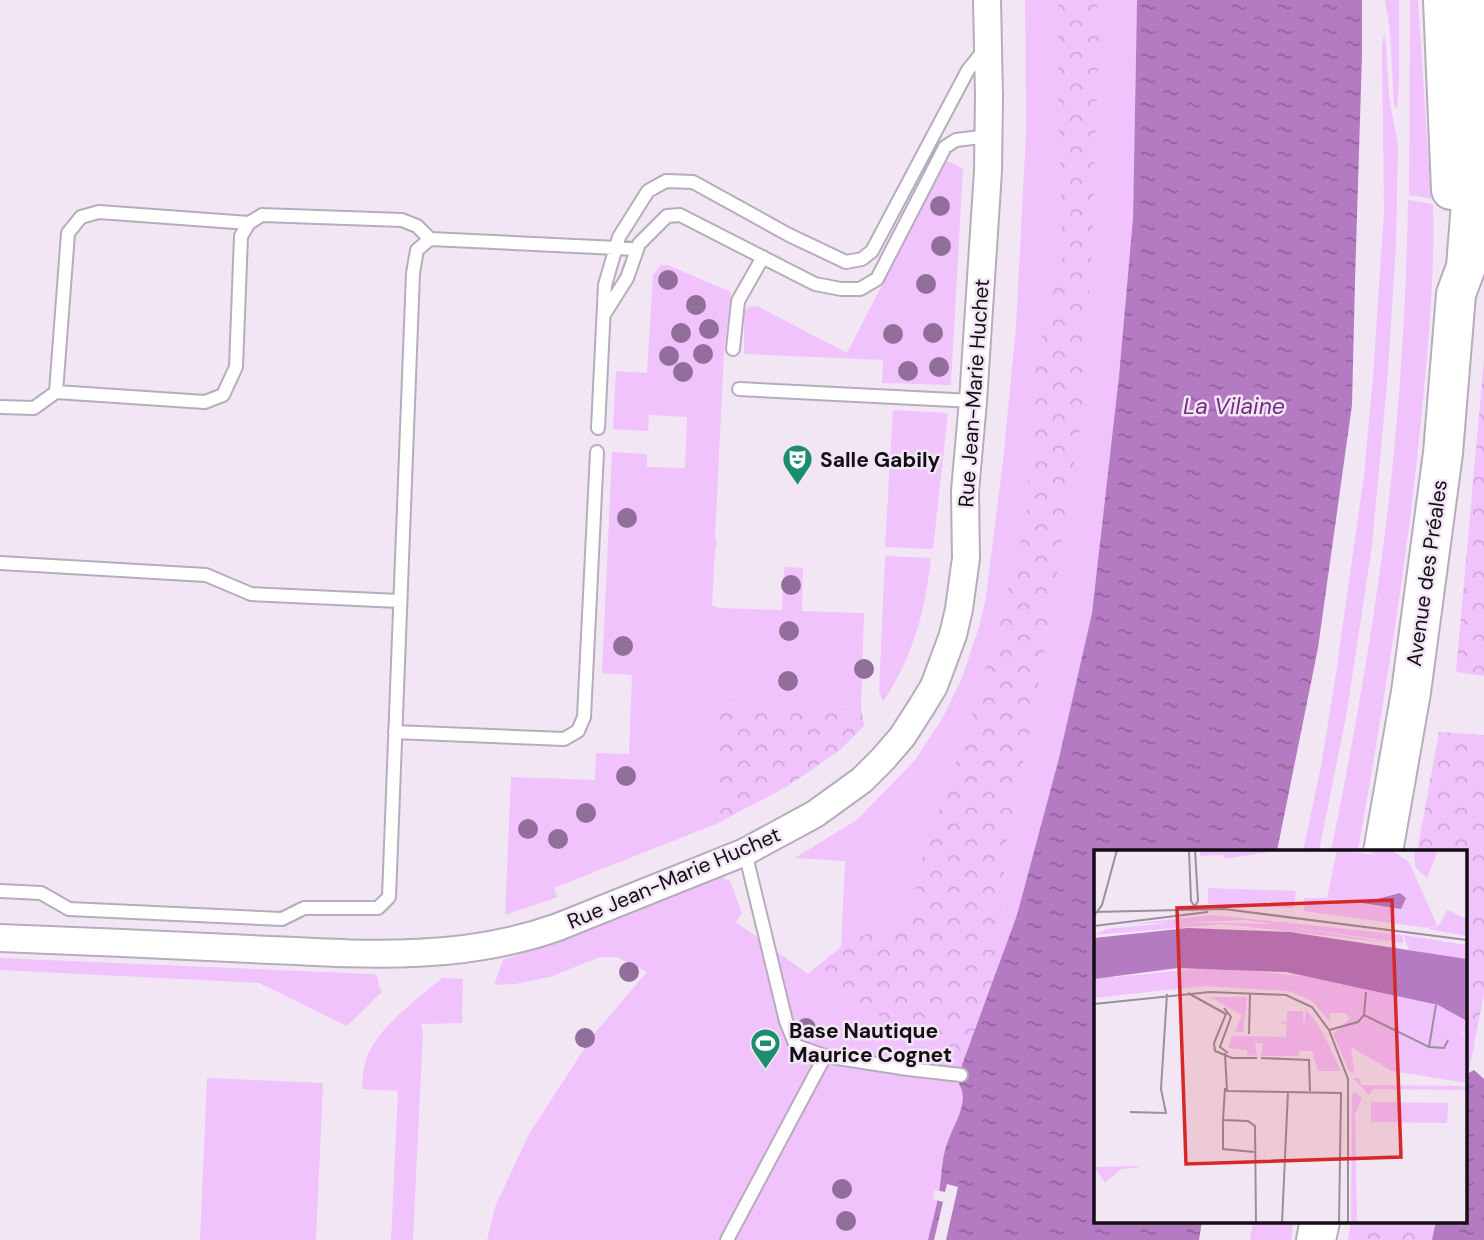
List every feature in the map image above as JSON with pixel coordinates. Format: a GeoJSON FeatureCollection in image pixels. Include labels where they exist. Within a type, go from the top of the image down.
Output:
{"type":"FeatureCollection","features":[{"type":"Feature","properties":{"kind":"main road","name":"Avenue des Préales"},"geometry":{"type":"LineString","coordinates":[[1443,0],[1451,166],[1450,266],[1456,293]]}},
{"type":"Feature","properties":{"kind":"main road","name":"Avenue des Préales"},"geometry":{"type":"LineString","coordinates":[[1383,850],[1411,692],[1443,453],[1456,293],[1466,267],[1481,45],[1481,0]]}},
{"type":"Feature","properties":{"kind":"main road"},"geometry":{"type":"LineString","coordinates":[[1316,1240],[1320,1222]]}},
{"type":"Feature","properties":{"kind":"street","name":"Rue Jean-Marie Huchet"},"geometry":{"type":"LineString","coordinates":[[0,937],[357,954],[422,954],[501,944],[530,937],[745,852],[815,814],[862,780],[902,737],[934,686],[953,635],[963,583],[966,558],[965,491],[989,136],[987,0]]}},
{"type":"Feature","properties":{"kind":"lane"},"geometry":{"type":"LineString","coordinates":[[598,428],[605,285],[619,237],[648,191],[666,181],[694,182],[846,262],[862,259],[872,251],[968,70],[988,46]]}},
{"type":"Feature","properties":{"kind":"lane"},"geometry":{"type":"LineString","coordinates":[[603,317],[627,278],[639,244],[667,216],[680,215],[815,284],[860,289],[877,279],[945,147],[956,140],[989,136]]}},
{"type":"Feature","properties":{"kind":"lane"},"geometry":{"type":"LineString","coordinates":[[56,392],[68,233],[81,217],[99,212],[249,223]]}},
{"type":"Feature","properties":{"kind":"lane"},"geometry":{"type":"LineString","coordinates":[[0,407],[34,408],[56,392],[205,402],[223,395],[236,367],[241,236],[249,223],[262,215],[402,220],[418,226],[429,239]]}},
{"type":"Feature","properties":{"kind":"lane"},"geometry":{"type":"LineString","coordinates":[[0,891],[41,893],[69,909],[282,919],[304,908],[378,908],[389,897],[412,272],[417,250],[429,239],[637,249]]}},
{"type":"Feature","properties":{"kind":"lane"},"geometry":{"type":"LineString","coordinates":[[733,349],[738,301],[763,257]]}},
{"type":"Feature","properties":{"kind":"lane"},"geometry":{"type":"LineString","coordinates":[[740,389],[973,401]]}},
{"type":"Feature","properties":{"kind":"lane"},"geometry":{"type":"LineString","coordinates":[[395,732],[564,739],[578,731],[584,717],[597,452]]}},
{"type":"Feature","properties":{"kind":"lane"},"geometry":{"type":"LineString","coordinates":[[0,563],[206,575],[251,594],[399,601]]}},
{"type":"Feature","properties":{"kind":"lane"},"geometry":{"type":"LineString","coordinates":[[745,852],[786,1021],[796,1046],[825,1056],[961,1075]]}},
{"type":"Feature","properties":{"kind":"lane"},"geometry":{"type":"LineString","coordinates":[[727,1240],[825,1056]]}},
{"type":"Feature","properties":{"kind":"green space"},"geometry":{"type":"Polygon","coordinates":[[[1025,0],[1137,0],[1133,218],[1119,376],[1092,613],[1059,758],[1017,915],[963,1065],[959,1084],[962,1105],[944,1152],[938,1199],[928,1240],[487,1240],[495,1207],[529,1134],[594,1034],[647,972],[617,957],[600,957],[550,977],[494,985],[503,960],[581,934],[721,877],[730,881],[742,913],[736,922],[808,974],[841,947],[845,861],[795,858],[858,819],[915,760],[942,719],[962,678],[986,597],[1016,326],[1026,133],[1025,0]]]}},
{"type":"Feature","properties":{"kind":"green space"},"geometry":{"type":"Polygon","coordinates":[[[1058,0],[1097,0],[1099,33],[1092,238],[1082,413],[1032,718],[1007,839],[994,978],[962,1065],[808,974],[841,947],[869,933],[912,920],[919,868],[965,737],[1000,621],[1026,520],[1037,353],[1063,256],[1058,0]]]}},
{"type":"Feature","properties":{"kind":"green space"},"geometry":{"type":"Polygon","coordinates":[[[1385,0],[1399,0],[1397,108],[1394,106],[1390,31],[1385,0]]]}},
{"type":"Feature","properties":{"kind":"green space"},"geometry":{"type":"Polygon","coordinates":[[[1410,0],[1418,0],[1431,199],[1409,195],[1410,0]]]}},
{"type":"Feature","properties":{"kind":"green space"},"geometry":{"type":"Polygon","coordinates":[[[1384,34],[1389,96],[1398,145],[1396,245],[1372,546],[1346,717],[1319,850],[1303,850],[1335,680],[1364,475],[1384,211],[1384,34]]]}},
{"type":"Feature","properties":{"kind":"green space"},"geometry":{"type":"Polygon","coordinates":[[[945,162],[963,169],[951,385],[882,383],[883,360],[744,354],[744,312],[748,307],[757,306],[847,353],[945,162]]]}},
{"type":"Feature","properties":{"kind":"green space"},"geometry":{"type":"Polygon","coordinates":[[[1408,200],[1433,204],[1432,278],[1417,457],[1386,683],[1358,850],[1331,850],[1364,676],[1386,524],[1400,386],[1408,200]]]}},
{"type":"Feature","properties":{"kind":"green space"},"geometry":{"type":"Polygon","coordinates":[[[661,265],[668,265],[731,292],[724,353],[712,605],[719,608],[782,610],[784,567],[803,568],[802,611],[864,613],[861,707],[716,703],[716,824],[554,888],[558,897],[505,915],[511,777],[595,780],[596,753],[629,754],[632,675],[602,673],[612,452],[647,454],[647,467],[685,468],[687,417],[649,415],[648,431],[613,429],[616,371],[647,373],[653,275],[661,265]]]}},
{"type":"Feature","properties":{"kind":"green space"},"geometry":{"type":"Polygon","coordinates":[[[1484,359],[1484,676],[1456,672],[1484,359]]]}},
{"type":"Feature","properties":{"kind":"green space"},"geometry":{"type":"Polygon","coordinates":[[[893,410],[948,413],[933,549],[885,547],[893,410]]]}},
{"type":"Feature","properties":{"kind":"green space"},"geometry":{"type":"Polygon","coordinates":[[[885,556],[931,558],[921,615],[910,651],[883,702],[879,692],[885,556]]]}},
{"type":"Feature","properties":{"kind":"green space"},"geometry":{"type":"Polygon","coordinates":[[[716,703],[861,707],[864,726],[840,750],[788,786],[716,824],[716,703]]]}},
{"type":"Feature","properties":{"kind":"green space"},"geometry":{"type":"Polygon","coordinates":[[[1439,732],[1484,735],[1484,994],[1466,1086],[1466,850],[1417,850],[1439,732]]]}},
{"type":"Feature","properties":{"kind":"green space"},"geometry":{"type":"Polygon","coordinates":[[[0,958],[371,974],[377,975],[382,992],[347,1026],[259,983],[0,970],[0,958]]]}},
{"type":"Feature","properties":{"kind":"green space"},"geometry":{"type":"Polygon","coordinates":[[[442,978],[463,979],[462,1023],[421,1024],[423,1032],[413,1240],[391,1240],[398,1091],[362,1089],[365,1065],[372,1046],[389,1024],[442,978]]]}},
{"type":"Feature","properties":{"kind":"green space"},"geometry":{"type":"Polygon","coordinates":[[[207,1078],[323,1083],[316,1240],[200,1240],[207,1078]]]}},
{"type":"Feature","properties":{"kind":"green space"},"geometry":{"type":"Polygon","coordinates":[[[1253,1222],[1294,1222],[1291,1240],[1250,1240],[1253,1222]]]}},
{"type":"Feature","properties":{"kind":"green space"},"geometry":{"type":"Polygon","coordinates":[[[1351,1222],[1439,1222],[1435,1240],[1348,1240],[1351,1222]]]}},
{"type":"Feature","properties":{"kind":"water","name":"La Vilaine"},"geometry":{"type":"Polygon","coordinates":[[[1137,0],[1362,0],[1352,405],[1318,648],[1277,850],[1094,850],[1094,1222],[1202,1222],[1199,1240],[928,1240],[945,1152],[962,1105],[959,1084],[962,1065],[1017,915],[1059,758],[1092,613],[1119,376],[1133,218],[1137,0]]]}},
{"type":"Feature","properties":{"kind":"water"},"geometry":{"type":"Polygon","coordinates":[[[1474,1070],[1484,1079],[1484,1240],[1432,1240],[1436,1222],[1466,1222],[1466,1074],[1474,1070]]]}},
{"type":"Feature","properties":{"kind":"pier"},"geometry":{"type":"Polygon","coordinates":[[[947,1184],[958,1187],[946,1240],[934,1240],[943,1202],[933,1199],[935,1190],[945,1192],[947,1184]]]}},
{"type":"Feature","properties":{"kind":"place","name":"Salle Gabily"},"geometry":{"type":"Point","coordinates":[797,487]}},
{"type":"Feature","properties":{"kind":"place","name":"Base Nautique Maurice Cognet"},"geometry":{"type":"Point","coordinates":[766,1070]}}]}
